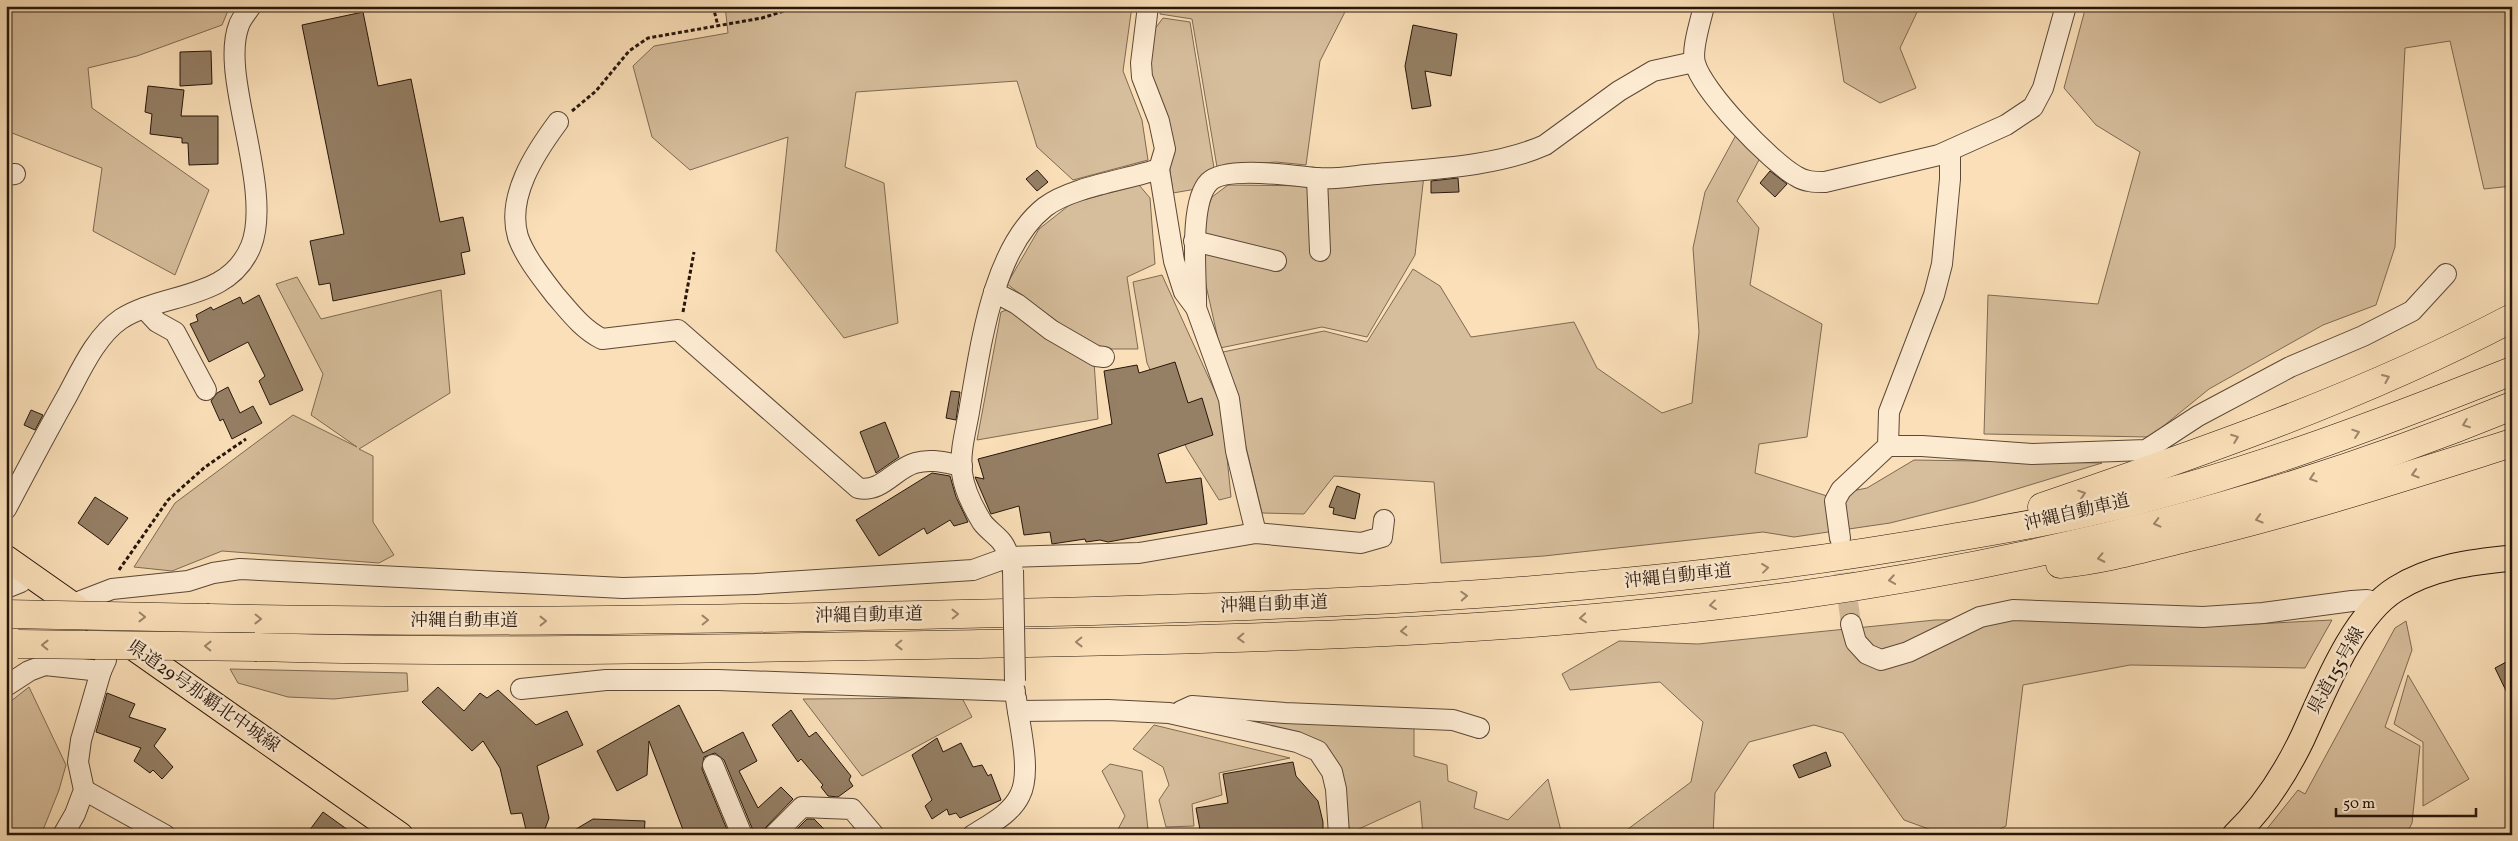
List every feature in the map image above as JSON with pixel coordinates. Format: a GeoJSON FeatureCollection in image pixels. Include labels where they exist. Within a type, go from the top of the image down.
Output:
{"type":"FeatureCollection","features":[{"type":"Feature","properties":{"kind":"highway"},"geometry":{"type":"LineString","coordinates":[[1954,538],[2142,474],[2356,391],[2412,367],[2512,318]]}},
{"type":"Feature","properties":{"kind":"highway","name":"沖縄自動車道"},"geometry":{"type":"LineString","coordinates":[[6,614],[209,618],[590,621],[1239,607],[1543,591],[1821,561],[2093,512],[2244,470],[2402,416],[2512,371]]}},
{"type":"Feature","properties":{"kind":"highway","name":"沖縄自動車道"},"geometry":{"type":"LineString","coordinates":[[12,644],[367,650],[629,651],[1224,639],[1389,632],[1632,614],[1792,596],[1940,572],[2084,542],[2270,492],[2386,454],[2512,406]]}},
{"type":"Feature","properties":{"kind":"highway"},"geometry":{"type":"LineString","coordinates":[[1940,572],[2083,562],[2151,547],[2220,530],[2354,492],[2512,444]]}},
{"type":"Feature","properties":{"kind":"main road","name":"県道29号那覇北中城線"},"geometry":{"type":"LineString","coordinates":[[6,558],[400,835]]}},
{"type":"Feature","properties":{"kind":"main road","name":"県道155号線"},"geometry":{"type":"LineString","coordinates":[[2235,835],[2270,797],[2301,741],[2345,649],[2378,603],[2394,590],[2421,576],[2455,565],[2512,558]]}},
{"type":"Feature","properties":{"kind":"street"},"geometry":{"type":"LineString","coordinates":[[6,509],[86,362],[104,335],[119,320],[144,308],[192,294],[221,282],[234,271],[251,246],[256,212],[254,182],[236,79],[234,49],[238,25],[251,6]]}},
{"type":"Feature","properties":{"kind":"street"},"geometry":{"type":"LineString","coordinates":[[1148,6],[1141,63],[1142,77],[1159,120],[1165,149],[1159,169],[1178,279],[1184,292],[1196,308],[1229,400],[1236,451],[1256,532]]}},
{"type":"Feature","properties":{"kind":"street"},"geometry":{"type":"LineString","coordinates":[[1704,6],[1694,62],[1704,81],[1742,127],[1780,165],[1796,177],[1808,181],[1826,182],[1950,151],[2006,125],[2033,107],[2043,88],[2066,6]]}},
{"type":"Feature","properties":{"kind":"street"},"geometry":{"type":"LineString","coordinates":[[1196,308],[1194,241],[1202,194],[1210,181],[1226,175],[1243,174],[1317,178],[1462,166],[1533,151],[1545,145],[1619,91],[1653,71],[1694,62]]}},
{"type":"Feature","properties":{"kind":"street"},"geometry":{"type":"LineString","coordinates":[[558,122],[538,150],[520,193],[515,220],[518,236],[527,255],[580,324],[592,334],[602,339],[678,330],[858,488],[864,490],[882,484],[913,463],[930,460],[962,466]]}},
{"type":"Feature","properties":{"kind":"street"},"geometry":{"type":"LineString","coordinates":[[1888,446],[1889,412],[1934,295],[1942,264],[1950,151]]}},
{"type":"Feature","properties":{"kind":"street"},"geometry":{"type":"LineString","coordinates":[[973,835],[1010,809],[1020,795],[1025,770],[1015,686],[1011,564],[1002,542],[983,524],[962,474],[976,373],[994,292],[999,276],[1019,240],[1032,220],[1044,208],[1061,197],[1159,169]]}},
{"type":"Feature","properties":{"kind":"street"},"geometry":{"type":"LineString","coordinates":[[1317,178],[1320,251]]}},
{"type":"Feature","properties":{"kind":"street"},"geometry":{"type":"LineString","coordinates":[[1194,241],[1276,261]]}},
{"type":"Feature","properties":{"kind":"street"},"geometry":{"type":"LineString","coordinates":[[1840,538],[1835,501],[1840,490],[1888,446],[1922,446],[2032,454],[2146,450],[2198,416],[2290,367],[2363,336],[2412,311],[2446,274]]}},
{"type":"Feature","properties":{"kind":"street"},"geometry":{"type":"LineString","coordinates":[[994,292],[1017,304],[1051,330],[1096,356],[1104,357]]}},
{"type":"Feature","properties":{"kind":"street"},"geometry":{"type":"LineString","coordinates":[[144,308],[157,322],[176,332],[206,390]]}},
{"type":"Feature","properties":{"kind":"street"},"geometry":{"type":"LineString","coordinates":[[73,604],[112,589],[188,581],[214,573],[240,569],[623,588],[745,584],[973,570],[991,562],[1011,564],[1139,553],[1256,532],[1361,543],[1382,537],[1384,520]]}},
{"type":"Feature","properties":{"kind":"street"},"geometry":{"type":"LineString","coordinates":[[6,588],[21,582],[28,573]]}},
{"type":"Feature","properties":{"kind":"street"},"geometry":{"type":"LineString","coordinates":[[1851,624],[1856,642],[1867,654],[1881,660],[1916,648],[1980,617],[2013,610],[2203,617],[2263,613],[2352,601],[2367,600],[2378,603]]}},
{"type":"Feature","properties":{"kind":"street"},"geometry":{"type":"LineString","coordinates":[[63,835],[75,814],[84,790],[78,762],[81,740],[101,671],[113,647],[113,632]]}},
{"type":"Feature","properties":{"kind":"street"},"geometry":{"type":"LineString","coordinates":[[6,686],[29,671],[45,665],[101,671]]}},
{"type":"Feature","properties":{"kind":"street"},"geometry":{"type":"LineString","coordinates":[[521,689],[616,680],[718,680],[1015,686]]}},
{"type":"Feature","properties":{"kind":"street"},"geometry":{"type":"LineString","coordinates":[[1174,714],[1192,706],[1285,713],[1453,720],[1478,728]]}},
{"type":"Feature","properties":{"kind":"street"},"geometry":{"type":"LineString","coordinates":[[1018,711],[1108,710],[1174,714],[1297,742],[1318,751],[1332,772],[1336,789],[1339,835]]}},
{"type":"Feature","properties":{"kind":"street"},"geometry":{"type":"LineString","coordinates":[[713,765],[742,835]]}},
{"type":"Feature","properties":{"kind":"street"},"geometry":{"type":"LineString","coordinates":[[84,790],[165,835]]}},
{"type":"Feature","properties":{"kind":"street"},"geometry":{"type":"LineString","coordinates":[[774,835],[802,807],[852,809],[874,835]]}},
{"type":"Feature","properties":{"kind":"path"},"geometry":{"type":"LineString","coordinates":[[713,6],[718,26]]}},
{"type":"Feature","properties":{"kind":"path"},"geometry":{"type":"LineString","coordinates":[[558,122],[596,91],[636,45],[648,38],[780,14],[800,6]]}},
{"type":"Feature","properties":{"kind":"path"},"geometry":{"type":"LineString","coordinates":[[678,330],[694,252]]}},
{"type":"Feature","properties":{"kind":"path"},"geometry":{"type":"LineString","coordinates":[[112,589],[115,575],[168,500],[205,467],[246,439]]}},
{"type":"Feature","properties":{"kind":"path"},"geometry":{"type":"LineString","coordinates":[[2507,817],[2512,814]]}},
{"type":"Feature","properties":{"kind":"shaded area"},"geometry":{"type":"Polygon","coordinates":[[[6,6],[230,6],[222,25],[137,56],[88,68],[92,108],[209,190],[175,275],[93,231],[102,168],[7,131],[6,6]]]}},
{"type":"Feature","properties":{"kind":"shaded area"},"geometry":{"type":"Polygon","coordinates":[[[725,6],[1132,6],[1123,71],[1142,120],[1148,160],[1073,180],[1037,147],[1017,81],[856,92],[845,167],[884,183],[898,323],[844,338],[776,251],[788,137],[690,170],[652,137],[633,66],[654,46],[728,33],[725,6]]]}},
{"type":"Feature","properties":{"kind":"shaded area"},"geometry":{"type":"Polygon","coordinates":[[[1160,6],[1348,6],[1320,61],[1306,165],[1276,162],[1217,167],[1192,19],[1160,14],[1160,6]]]}},
{"type":"Feature","properties":{"kind":"shaded area"},"geometry":{"type":"Polygon","coordinates":[[[1832,6],[1920,6],[1900,48],[1916,88],[1880,103],[1844,82],[1832,6]]]}},
{"type":"Feature","properties":{"kind":"shaded area"},"geometry":{"type":"Polygon","coordinates":[[[2086,6],[2512,6],[2512,186],[2484,189],[2450,41],[2405,48],[2395,247],[2376,305],[2323,325],[2209,389],[2150,437],[1984,434],[1988,295],[2098,304],[2140,152],[2096,125],[2064,88],[2086,6]]]}},
{"type":"Feature","properties":{"kind":"shaded area"},"geometry":{"type":"Polygon","coordinates":[[[1163,18],[1190,22],[1215,174],[1196,189],[1173,193],[1162,112],[1151,81],[1148,38],[1163,18]]]}},
{"type":"Feature","properties":{"kind":"shaded area"},"geometry":{"type":"Polygon","coordinates":[[[1736,135],[1759,160],[1737,201],[1759,228],[1750,285],[1822,324],[1807,437],[1759,444],[1755,473],[1827,496],[1867,488],[1914,460],[2102,463],[1974,502],[1890,523],[1794,537],[1763,532],[1544,556],[1441,563],[1434,482],[1334,476],[1304,514],[1262,513],[1223,352],[1324,331],[1367,342],[1413,269],[1440,286],[1471,337],[1574,322],[1597,368],[1662,413],[1692,403],[1699,332],[1693,248],[1705,192],[1736,135]]]}},
{"type":"Feature","properties":{"kind":"shaded area"},"geometry":{"type":"Polygon","coordinates":[[[1424,175],[1415,255],[1367,337],[1322,327],[1220,348],[1201,263],[1204,218],[1212,197],[1228,185],[1323,186],[1424,175]]]}},
{"type":"Feature","properties":{"kind":"shaded area"},"geometry":{"type":"Polygon","coordinates":[[[1139,185],[1150,198],[1155,264],[1127,277],[1138,349],[1101,349],[1066,328],[1007,284],[1039,229],[1072,203],[1139,185]]]}},
{"type":"Feature","properties":{"kind":"shaded area"},"geometry":{"type":"Polygon","coordinates":[[[1162,275],[1222,407],[1231,497],[1219,500],[1187,449],[1147,363],[1133,282],[1162,275]]]}},
{"type":"Feature","properties":{"kind":"shaded area"},"geometry":{"type":"Polygon","coordinates":[[[297,277],[321,319],[441,290],[450,393],[359,449],[373,456],[373,522],[394,555],[379,563],[222,551],[172,571],[134,567],[175,503],[293,415],[357,447],[311,415],[323,374],[276,284],[297,277]]]}},
{"type":"Feature","properties":{"kind":"shaded area"},"geometry":{"type":"Polygon","coordinates":[[[1012,308],[1094,362],[1098,419],[977,440],[1001,312],[1012,308]]]}},
{"type":"Feature","properties":{"kind":"shaded area"},"geometry":{"type":"Polygon","coordinates":[[[2008,619],[2197,627],[2332,620],[2305,668],[2130,665],[2023,685],[2006,826],[1988,835],[1945,835],[1904,820],[1843,733],[1814,725],[1749,742],[1715,793],[1713,835],[1620,835],[1691,782],[1703,722],[1660,682],[1570,690],[1562,674],[1619,641],[1698,644],[1935,620],[2008,619]]]}},
{"type":"Feature","properties":{"kind":"shaded area"},"geometry":{"type":"Polygon","coordinates":[[[2406,621],[2412,650],[2385,727],[2420,746],[2412,823],[2406,835],[2262,835],[2298,790],[2305,794],[2395,628],[2406,621]]]}},
{"type":"Feature","properties":{"kind":"shaded area"},"geometry":{"type":"Polygon","coordinates":[[[230,669],[407,673],[408,691],[334,699],[288,697],[238,683],[230,669]]]}},
{"type":"Feature","properties":{"kind":"shaded area"},"geometry":{"type":"Polygon","coordinates":[[[2408,675],[2469,779],[2423,806],[2423,742],[2394,724],[2408,675]]]}},
{"type":"Feature","properties":{"kind":"shaded area"},"geometry":{"type":"Polygon","coordinates":[[[29,687],[66,765],[59,790],[41,835],[6,835],[6,705],[29,687]]]}},
{"type":"Feature","properties":{"kind":"shaded area"},"geometry":{"type":"Polygon","coordinates":[[[962,698],[972,717],[862,776],[803,699],[962,698]]]}},
{"type":"Feature","properties":{"kind":"shaded area"},"geometry":{"type":"Polygon","coordinates":[[[1266,718],[1414,725],[1414,756],[1447,765],[1448,781],[1477,792],[1474,808],[1508,820],[1548,779],[1562,835],[1423,835],[1420,801],[1350,833],[1338,766],[1257,723],[1266,718]]]}},
{"type":"Feature","properties":{"kind":"shaded area"},"geometry":{"type":"Polygon","coordinates":[[[1154,725],[1290,758],[1219,773],[1222,795],[1192,804],[1194,826],[1166,827],[1159,800],[1169,785],[1163,767],[1133,749],[1154,725]]]}},
{"type":"Feature","properties":{"kind":"shaded area"},"geometry":{"type":"Polygon","coordinates":[[[1110,764],[1142,771],[1148,830],[1153,835],[1115,835],[1125,816],[1102,771],[1110,764]]]}},
{"type":"Feature","properties":{"kind":"building"},"geometry":{"type":"Polygon","coordinates":[[[363,12],[378,86],[411,79],[440,222],[463,217],[470,251],[461,253],[465,274],[333,301],[330,283],[319,285],[310,241],[344,234],[302,25],[363,12]]]}},
{"type":"Feature","properties":{"kind":"building"},"geometry":{"type":"Polygon","coordinates":[[[1413,25],[1457,34],[1451,76],[1425,71],[1431,106],[1412,109],[1405,66],[1413,25]]]}},
{"type":"Feature","properties":{"kind":"building"},"geometry":{"type":"Polygon","coordinates":[[[211,51],[212,84],[180,86],[180,52],[211,51]]]}},
{"type":"Feature","properties":{"kind":"building"},"geometry":{"type":"Polygon","coordinates":[[[148,86],[184,90],[181,116],[218,116],[218,164],[189,165],[188,143],[182,143],[182,138],[150,134],[152,114],[145,112],[148,86]]]}},
{"type":"Feature","properties":{"kind":"building"},"geometry":{"type":"Polygon","coordinates":[[[1037,170],[1048,182],[1037,191],[1026,179],[1037,170]]]}},
{"type":"Feature","properties":{"kind":"building"},"geometry":{"type":"Polygon","coordinates":[[[1770,171],[1787,184],[1775,197],[1760,183],[1770,171]]]}},
{"type":"Feature","properties":{"kind":"building"},"geometry":{"type":"Polygon","coordinates":[[[1458,178],[1459,192],[1431,193],[1431,181],[1458,178]]]}},
{"type":"Feature","properties":{"kind":"building"},"geometry":{"type":"Polygon","coordinates":[[[259,295],[303,390],[270,405],[259,381],[265,376],[248,342],[209,362],[190,324],[198,321],[196,315],[211,307],[213,310],[240,297],[243,304],[259,295]]]}},
{"type":"Feature","properties":{"kind":"building"},"geometry":{"type":"Polygon","coordinates":[[[1175,362],[1188,403],[1202,398],[1213,435],[1158,454],[1166,483],[1201,478],[1207,524],[1108,542],[1100,540],[1086,542],[1085,539],[1052,544],[1050,532],[1024,535],[1019,506],[991,514],[975,477],[984,479],[978,459],[1112,424],[1104,371],[1137,365],[1139,373],[1175,362]]]}},
{"type":"Feature","properties":{"kind":"building"},"geometry":{"type":"Polygon","coordinates":[[[228,387],[240,413],[253,406],[262,423],[232,439],[223,419],[220,421],[211,401],[217,393],[228,387]]]}},
{"type":"Feature","properties":{"kind":"building"},"geometry":{"type":"Polygon","coordinates":[[[951,391],[960,392],[956,420],[946,418],[951,391]]]}},
{"type":"Feature","properties":{"kind":"building"},"geometry":{"type":"Polygon","coordinates":[[[31,410],[43,415],[35,430],[24,425],[31,410]]]}},
{"type":"Feature","properties":{"kind":"building"},"geometry":{"type":"Polygon","coordinates":[[[885,422],[899,457],[876,473],[860,432],[885,422]]]}},
{"type":"Feature","properties":{"kind":"building"},"geometry":{"type":"Polygon","coordinates":[[[932,473],[950,476],[956,497],[968,522],[954,526],[950,520],[927,534],[924,528],[879,556],[856,520],[932,473]]]}},
{"type":"Feature","properties":{"kind":"building"},"geometry":{"type":"Polygon","coordinates":[[[1337,486],[1360,494],[1355,519],[1333,514],[1334,508],[1329,507],[1337,486]]]}},
{"type":"Feature","properties":{"kind":"building"},"geometry":{"type":"Polygon","coordinates":[[[95,497],[128,518],[108,545],[78,523],[95,497]]]}},
{"type":"Feature","properties":{"kind":"building"},"geometry":{"type":"Polygon","coordinates":[[[2512,659],[2512,703],[2495,668],[2512,659]]]}},
{"type":"Feature","properties":{"kind":"building"},"geometry":{"type":"Polygon","coordinates":[[[438,687],[464,711],[480,693],[487,698],[498,690],[536,725],[567,711],[583,745],[537,766],[549,818],[545,829],[527,834],[522,813],[511,814],[500,768],[483,741],[472,751],[422,702],[438,687]]]}},
{"type":"Feature","properties":{"kind":"building"},"geometry":{"type":"Polygon","coordinates":[[[107,693],[135,704],[129,717],[166,729],[154,746],[173,767],[162,779],[153,770],[150,773],[134,761],[141,748],[96,732],[107,693]]]}},
{"type":"Feature","properties":{"kind":"building"},"geometry":{"type":"Polygon","coordinates":[[[679,705],[703,753],[743,732],[757,761],[739,771],[758,808],[781,787],[793,799],[766,827],[762,835],[758,835],[752,828],[724,760],[715,753],[704,757],[702,769],[728,832],[722,835],[685,835],[649,741],[647,775],[617,791],[597,751],[679,705]]]}},
{"type":"Feature","properties":{"kind":"building"},"geometry":{"type":"Polygon","coordinates":[[[791,710],[809,737],[816,732],[851,776],[849,780],[853,786],[838,797],[828,796],[821,787],[823,785],[801,759],[798,762],[772,725],[791,710]]]}},
{"type":"Feature","properties":{"kind":"building"},"geometry":{"type":"Polygon","coordinates":[[[937,738],[943,752],[961,743],[973,767],[982,765],[988,776],[991,774],[1001,800],[960,818],[956,813],[949,815],[947,809],[932,819],[925,806],[932,800],[912,755],[937,738]]]}},
{"type":"Feature","properties":{"kind":"building"},"geometry":{"type":"Polygon","coordinates":[[[1826,752],[1831,766],[1799,778],[1793,765],[1826,752]]]}},
{"type":"Feature","properties":{"kind":"building"},"geometry":{"type":"Polygon","coordinates":[[[1293,762],[1296,776],[1318,801],[1323,822],[1323,835],[1201,835],[1196,808],[1228,803],[1223,774],[1293,762]]]}},
{"type":"Feature","properties":{"kind":"building"},"geometry":{"type":"Polygon","coordinates":[[[323,812],[355,835],[306,835],[323,812]]]}},
{"type":"Feature","properties":{"kind":"building"},"geometry":{"type":"Polygon","coordinates":[[[593,819],[645,821],[644,835],[566,835],[593,819]]]}},
{"type":"Feature","properties":{"kind":"building"},"geometry":{"type":"Polygon","coordinates":[[[807,819],[814,819],[830,835],[791,835],[807,819]]]}},
{"type":"Feature","properties":{"kind":"tunnel"},"geometry":{"type":"LineString","coordinates":[[1840,543],[1851,624]]}}]}
